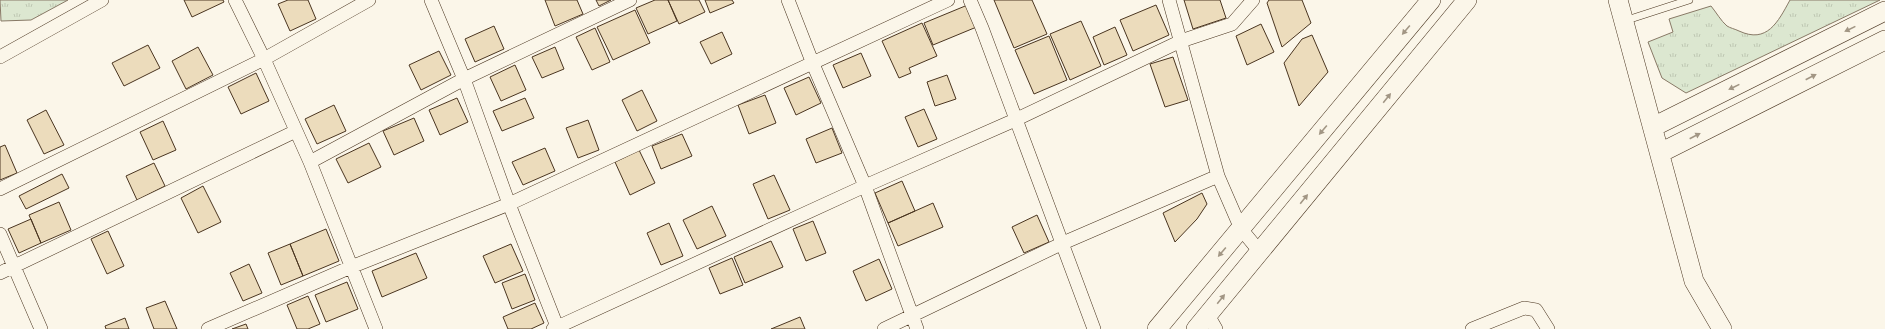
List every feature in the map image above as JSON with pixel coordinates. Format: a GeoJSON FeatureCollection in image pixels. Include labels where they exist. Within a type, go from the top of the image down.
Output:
{"type":"FeatureCollection","features":[{"type":"Feature","properties":{"kind":"street"},"geometry":{"type":"LineString","coordinates":[[0,57],[102,0]]}},
{"type":"Feature","properties":{"kind":"street"},"geometry":{"type":"LineString","coordinates":[[235,0],[264,59],[310,162],[376,329]]}},
{"type":"Feature","properties":{"kind":"street"},"geometry":{"type":"LineString","coordinates":[[0,190],[264,59],[369,0]]}},
{"type":"Feature","properties":{"kind":"street"},"geometry":{"type":"LineString","coordinates":[[431,0],[464,79],[556,328],[865,186],[1015,120],[1181,41],[1232,24],[1253,0]]}},
{"type":"Feature","properties":{"kind":"street"},"geometry":{"type":"LineString","coordinates":[[310,162],[464,79],[630,0]]}},
{"type":"Feature","properties":{"kind":"street"},"geometry":{"type":"LineString","coordinates":[[788,0],[813,64],[865,186],[917,329]]}},
{"type":"Feature","properties":{"kind":"street"},"geometry":{"type":"LineString","coordinates":[[208,329],[351,267],[509,204],[948,0]]}},
{"type":"Feature","properties":{"kind":"street"},"geometry":{"type":"LineString","coordinates":[[970,0],[982,28],[1094,329]]}},
{"type":"Feature","properties":{"kind":"street"},"geometry":{"type":"LineString","coordinates":[[1169,0],[1218,176],[1241,229],[1260,252]]}},
{"type":"Feature","properties":{"kind":"street"},"geometry":{"type":"LineString","coordinates":[[1158,329],[1431,0]]}},
{"type":"Feature","properties":{"kind":"street"},"geometry":{"type":"LineString","coordinates":[[1207,324],[1260,252],[1468,0]]}},
{"type":"Feature","properties":{"kind":"street"},"geometry":{"type":"LineString","coordinates":[[1618,0],[1694,281],[1722,329]]}},
{"type":"Feature","properties":{"kind":"street"},"geometry":{"type":"LineString","coordinates":[[1653,127],[1885,11]]}},
{"type":"Feature","properties":{"kind":"street"},"geometry":{"type":"LineString","coordinates":[[1660,153],[1885,40]]}},
{"type":"Feature","properties":{"kind":"street"},"geometry":{"type":"LineString","coordinates":[[0,273],[296,131]]}},
{"type":"Feature","properties":{"kind":"street"},"geometry":{"type":"LineString","coordinates":[[884,329],[912,317],[1063,243],[1218,176]]}},
{"type":"Feature","properties":{"kind":"street"},"geometry":{"type":"LineString","coordinates":[[0,234],[41,329]]}},
{"type":"Feature","properties":{"kind":"street"},"geometry":{"type":"LineString","coordinates":[[1472,329],[1524,308],[1536,310],[1548,329]]}},
{"type":"Feature","properties":{"kind":"lane"},"geometry":{"type":"LineString","coordinates":[[1624,21],[1689,0]]}},
{"type":"Feature","properties":{"kind":"green space"},"geometry":{"type":"Polygon","coordinates":[[[0,0],[68,0],[31,20],[1,21],[0,0]]]}},
{"type":"Feature","properties":{"kind":"green space"},"geometry":{"type":"Polygon","coordinates":[[[1790,0],[1880,0],[1686,93],[1662,78],[1648,42],[1673,32],[1669,19],[1711,6],[1727,26],[1749,34],[1757,35],[1764,33],[1776,23],[1790,0]]]}},
{"type":"Feature","properties":{"kind":"building"},"geometry":{"type":"Polygon","coordinates":[[[184,0],[223,0],[224,2],[192,17],[184,0]]]}},
{"type":"Feature","properties":{"kind":"building"},"geometry":{"type":"Polygon","coordinates":[[[288,0],[308,0],[316,19],[290,31],[278,4],[288,0]]]}},
{"type":"Feature","properties":{"kind":"building"},"geometry":{"type":"Polygon","coordinates":[[[545,0],[577,0],[583,14],[555,26],[545,0]]]}},
{"type":"Feature","properties":{"kind":"building"},"geometry":{"type":"Polygon","coordinates":[[[596,0],[611,0],[599,6],[596,0]]]}},
{"type":"Feature","properties":{"kind":"building"},"geometry":{"type":"Polygon","coordinates":[[[655,0],[668,0],[677,21],[648,34],[636,8],[655,0]]]}},
{"type":"Feature","properties":{"kind":"building"},"geometry":{"type":"Polygon","coordinates":[[[668,0],[699,0],[705,12],[679,24],[668,0]]]}},
{"type":"Feature","properties":{"kind":"building"},"geometry":{"type":"Polygon","coordinates":[[[705,0],[732,0],[734,3],[710,13],[705,0]]]}},
{"type":"Feature","properties":{"kind":"building"},"geometry":{"type":"Polygon","coordinates":[[[994,0],[1032,0],[1047,34],[1014,48],[994,0]]]}},
{"type":"Feature","properties":{"kind":"building"},"geometry":{"type":"Polygon","coordinates":[[[1184,0],[1220,0],[1226,18],[1193,29],[1184,0]]]}},
{"type":"Feature","properties":{"kind":"building"},"geometry":{"type":"Polygon","coordinates":[[[1269,0],[1302,0],[1311,23],[1282,47],[1267,3],[1269,0]]]}},
{"type":"Feature","properties":{"kind":"building"},"geometry":{"type":"Polygon","coordinates":[[[970,4],[979,26],[933,45],[924,23],[970,4]]]}},
{"type":"Feature","properties":{"kind":"building"},"geometry":{"type":"Polygon","coordinates":[[[1156,5],[1169,35],[1133,51],[1120,20],[1156,5]]]}},
{"type":"Feature","properties":{"kind":"building"},"geometry":{"type":"Polygon","coordinates":[[[635,10],[650,43],[613,60],[597,27],[635,10]]]}},
{"type":"Feature","properties":{"kind":"building"},"geometry":{"type":"Polygon","coordinates":[[[1081,21],[1101,66],[1070,80],[1050,34],[1081,21]]]}},
{"type":"Feature","properties":{"kind":"building"},"geometry":{"type":"Polygon","coordinates":[[[922,23],[937,56],[909,68],[911,73],[899,78],[882,41],[922,23]]]}},
{"type":"Feature","properties":{"kind":"building"},"geometry":{"type":"Polygon","coordinates":[[[1261,24],[1274,52],[1247,65],[1236,36],[1261,24]]]}},
{"type":"Feature","properties":{"kind":"building"},"geometry":{"type":"Polygon","coordinates":[[[494,26],[504,49],[475,62],[465,39],[494,26]]]}},
{"type":"Feature","properties":{"kind":"building"},"geometry":{"type":"Polygon","coordinates":[[[1115,27],[1127,55],[1104,65],[1093,37],[1115,27]]]}},
{"type":"Feature","properties":{"kind":"building"},"geometry":{"type":"Polygon","coordinates":[[[595,28],[610,62],[592,70],[576,37],[595,28]]]}},
{"type":"Feature","properties":{"kind":"building"},"geometry":{"type":"Polygon","coordinates":[[[722,32],[732,54],[711,64],[700,42],[722,32]]]}},
{"type":"Feature","properties":{"kind":"building"},"geometry":{"type":"Polygon","coordinates":[[[1312,35],[1328,72],[1299,106],[1284,63],[1302,39],[1312,35]]]}},
{"type":"Feature","properties":{"kind":"building"},"geometry":{"type":"Polygon","coordinates":[[[1049,36],[1067,80],[1034,94],[1015,50],[1049,36]]]}},
{"type":"Feature","properties":{"kind":"building"},"geometry":{"type":"Polygon","coordinates":[[[148,45],[160,68],[124,86],[112,63],[148,45]]]}},
{"type":"Feature","properties":{"kind":"building"},"geometry":{"type":"Polygon","coordinates":[[[198,47],[213,75],[186,89],[172,61],[198,47]]]}},
{"type":"Feature","properties":{"kind":"building"},"geometry":{"type":"Polygon","coordinates":[[[555,47],[564,69],[542,78],[532,57],[555,47]]]}},
{"type":"Feature","properties":{"kind":"building"},"geometry":{"type":"Polygon","coordinates":[[[439,51],[451,75],[421,90],[409,65],[439,51]]]}},
{"type":"Feature","properties":{"kind":"building"},"geometry":{"type":"Polygon","coordinates":[[[861,53],[871,76],[843,88],[833,65],[861,53]]]}},
{"type":"Feature","properties":{"kind":"building"},"geometry":{"type":"Polygon","coordinates":[[[1173,57],[1188,100],[1165,107],[1150,64],[1173,57]]]}},
{"type":"Feature","properties":{"kind":"building"},"geometry":{"type":"Polygon","coordinates":[[[515,65],[526,90],[501,101],[490,77],[515,65]]]}},
{"type":"Feature","properties":{"kind":"building"},"geometry":{"type":"Polygon","coordinates":[[[256,73],[269,101],[241,114],[228,87],[256,73]]]}},
{"type":"Feature","properties":{"kind":"building"},"geometry":{"type":"Polygon","coordinates":[[[947,75],[956,99],[935,106],[927,82],[947,75]]]}},
{"type":"Feature","properties":{"kind":"building"},"geometry":{"type":"Polygon","coordinates":[[[809,77],[821,103],[796,115],[784,88],[809,77]]]}},
{"type":"Feature","properties":{"kind":"building"},"geometry":{"type":"Polygon","coordinates":[[[642,90],[657,121],[637,131],[622,100],[642,90]]]}},
{"type":"Feature","properties":{"kind":"building"},"geometry":{"type":"Polygon","coordinates":[[[765,95],[776,123],[749,134],[738,105],[765,95]]]}},
{"type":"Feature","properties":{"kind":"building"},"geometry":{"type":"Polygon","coordinates":[[[457,98],[468,122],[440,135],[429,110],[457,98]]]}},
{"type":"Feature","properties":{"kind":"building"},"geometry":{"type":"Polygon","coordinates":[[[525,98],[534,118],[502,131],[493,111],[525,98]]]}},
{"type":"Feature","properties":{"kind":"building"},"geometry":{"type":"Polygon","coordinates":[[[334,105],[346,131],[317,144],[305,119],[334,105]]]}},
{"type":"Feature","properties":{"kind":"building"},"geometry":{"type":"Polygon","coordinates":[[[924,109],[937,139],[918,147],[905,117],[924,109]]]}},
{"type":"Feature","properties":{"kind":"building"},"geometry":{"type":"Polygon","coordinates":[[[46,110],[64,145],[44,154],[27,120],[46,110]]]}},
{"type":"Feature","properties":{"kind":"building"},"geometry":{"type":"Polygon","coordinates":[[[414,118],[424,141],[394,155],[383,131],[414,118]]]}},
{"type":"Feature","properties":{"kind":"building"},"geometry":{"type":"Polygon","coordinates":[[[588,120],[599,150],[578,158],[566,128],[588,120]]]}},
{"type":"Feature","properties":{"kind":"building"},"geometry":{"type":"Polygon","coordinates":[[[163,121],[176,150],[153,160],[140,132],[163,121]]]}},
{"type":"Feature","properties":{"kind":"building"},"geometry":{"type":"Polygon","coordinates":[[[832,128],[842,153],[816,163],[806,139],[832,128]]]}},
{"type":"Feature","properties":{"kind":"building"},"geometry":{"type":"Polygon","coordinates":[[[682,134],[692,156],[661,169],[652,146],[682,134]]]}},
{"type":"Feature","properties":{"kind":"building"},"geometry":{"type":"Polygon","coordinates":[[[369,143],[381,167],[348,183],[336,159],[369,143]]]}},
{"type":"Feature","properties":{"kind":"building"},"geometry":{"type":"Polygon","coordinates":[[[5,145],[17,173],[0,180],[0,147],[5,145]]]}},
{"type":"Feature","properties":{"kind":"building"},"geometry":{"type":"Polygon","coordinates":[[[545,148],[555,171],[523,185],[512,162],[545,148]]]}},
{"type":"Feature","properties":{"kind":"building"},"geometry":{"type":"Polygon","coordinates":[[[639,150],[655,183],[630,195],[615,162],[639,150]]]}},
{"type":"Feature","properties":{"kind":"building"},"geometry":{"type":"Polygon","coordinates":[[[154,163],[165,186],[137,200],[126,176],[154,163]]]}},
{"type":"Feature","properties":{"kind":"building"},"geometry":{"type":"Polygon","coordinates":[[[62,174],[69,188],[26,209],[19,196],[62,174]]]}},
{"type":"Feature","properties":{"kind":"building"},"geometry":{"type":"Polygon","coordinates":[[[774,175],[790,210],[768,219],[753,184],[774,175]]]}},
{"type":"Feature","properties":{"kind":"building"},"geometry":{"type":"Polygon","coordinates":[[[902,181],[915,211],[888,223],[875,193],[902,181]]]}},
{"type":"Feature","properties":{"kind":"building"},"geometry":{"type":"Polygon","coordinates":[[[203,186],[221,222],[198,233],[181,198],[203,186]]]}},
{"type":"Feature","properties":{"kind":"building"},"geometry":{"type":"Polygon","coordinates":[[[1202,193],[1207,204],[1197,219],[1175,242],[1163,213],[1202,193]]]}},
{"type":"Feature","properties":{"kind":"building"},"geometry":{"type":"Polygon","coordinates":[[[59,202],[71,230],[41,243],[29,215],[59,202]]]}},
{"type":"Feature","properties":{"kind":"building"},"geometry":{"type":"Polygon","coordinates":[[[933,203],[943,227],[898,246],[888,223],[933,203]]]}},
{"type":"Feature","properties":{"kind":"building"},"geometry":{"type":"Polygon","coordinates":[[[712,206],[726,236],[697,249],[683,220],[712,206]]]}},
{"type":"Feature","properties":{"kind":"building"},"geometry":{"type":"Polygon","coordinates":[[[1037,215],[1049,242],[1024,253],[1012,227],[1037,215]]]}},
{"type":"Feature","properties":{"kind":"building"},"geometry":{"type":"Polygon","coordinates":[[[31,219],[41,243],[19,253],[8,229],[31,219]]]}},
{"type":"Feature","properties":{"kind":"building"},"geometry":{"type":"Polygon","coordinates":[[[813,221],[826,253],[806,261],[793,229],[813,221]]]}},
{"type":"Feature","properties":{"kind":"building"},"geometry":{"type":"Polygon","coordinates":[[[669,223],[683,256],[661,265],[647,233],[669,223]]]}},
{"type":"Feature","properties":{"kind":"building"},"geometry":{"type":"Polygon","coordinates":[[[326,229],[339,261],[303,276],[290,244],[326,229]]]}},
{"type":"Feature","properties":{"kind":"building"},"geometry":{"type":"Polygon","coordinates":[[[108,231],[124,266],[107,274],[91,239],[108,231]]]}},
{"type":"Feature","properties":{"kind":"building"},"geometry":{"type":"Polygon","coordinates":[[[771,241],[783,267],[745,283],[734,257],[771,241]]]}},
{"type":"Feature","properties":{"kind":"building"},"geometry":{"type":"Polygon","coordinates":[[[290,244],[303,276],[281,285],[268,253],[290,244]]]}},
{"type":"Feature","properties":{"kind":"building"},"geometry":{"type":"Polygon","coordinates":[[[511,244],[523,271],[495,283],[483,256],[511,244]]]}},
{"type":"Feature","properties":{"kind":"building"},"geometry":{"type":"Polygon","coordinates":[[[416,253],[427,278],[382,297],[372,271],[416,253]]]}},
{"type":"Feature","properties":{"kind":"building"},"geometry":{"type":"Polygon","coordinates":[[[732,258],[743,285],[720,294],[709,268],[732,258]]]}},
{"type":"Feature","properties":{"kind":"building"},"geometry":{"type":"Polygon","coordinates":[[[879,259],[892,289],[866,301],[853,271],[879,259]]]}},
{"type":"Feature","properties":{"kind":"building"},"geometry":{"type":"Polygon","coordinates":[[[249,264],[262,293],[243,301],[230,273],[249,264]]]}},
{"type":"Feature","properties":{"kind":"building"},"geometry":{"type":"Polygon","coordinates":[[[525,274],[535,300],[512,309],[502,283],[525,274]]]}},
{"type":"Feature","properties":{"kind":"building"},"geometry":{"type":"Polygon","coordinates":[[[347,282],[358,309],[326,322],[315,295],[347,282]]]}},
{"type":"Feature","properties":{"kind":"building"},"geometry":{"type":"Polygon","coordinates":[[[308,296],[320,324],[308,329],[297,329],[287,305],[308,296]]]}},
{"type":"Feature","properties":{"kind":"building"},"geometry":{"type":"Polygon","coordinates":[[[165,301],[177,329],[154,329],[146,308],[165,301]]]}},
{"type":"Feature","properties":{"kind":"building"},"geometry":{"type":"Polygon","coordinates":[[[535,303],[544,323],[531,329],[508,329],[503,317],[535,303]]]}},
{"type":"Feature","properties":{"kind":"building"},"geometry":{"type":"Polygon","coordinates":[[[800,317],[805,329],[771,329],[800,317]]]}},
{"type":"Feature","properties":{"kind":"building"},"geometry":{"type":"Polygon","coordinates":[[[125,318],[129,329],[106,329],[105,326],[125,318]]]}},
{"type":"Feature","properties":{"kind":"building"},"geometry":{"type":"Polygon","coordinates":[[[246,324],[248,329],[232,329],[246,324]]]}}]}
